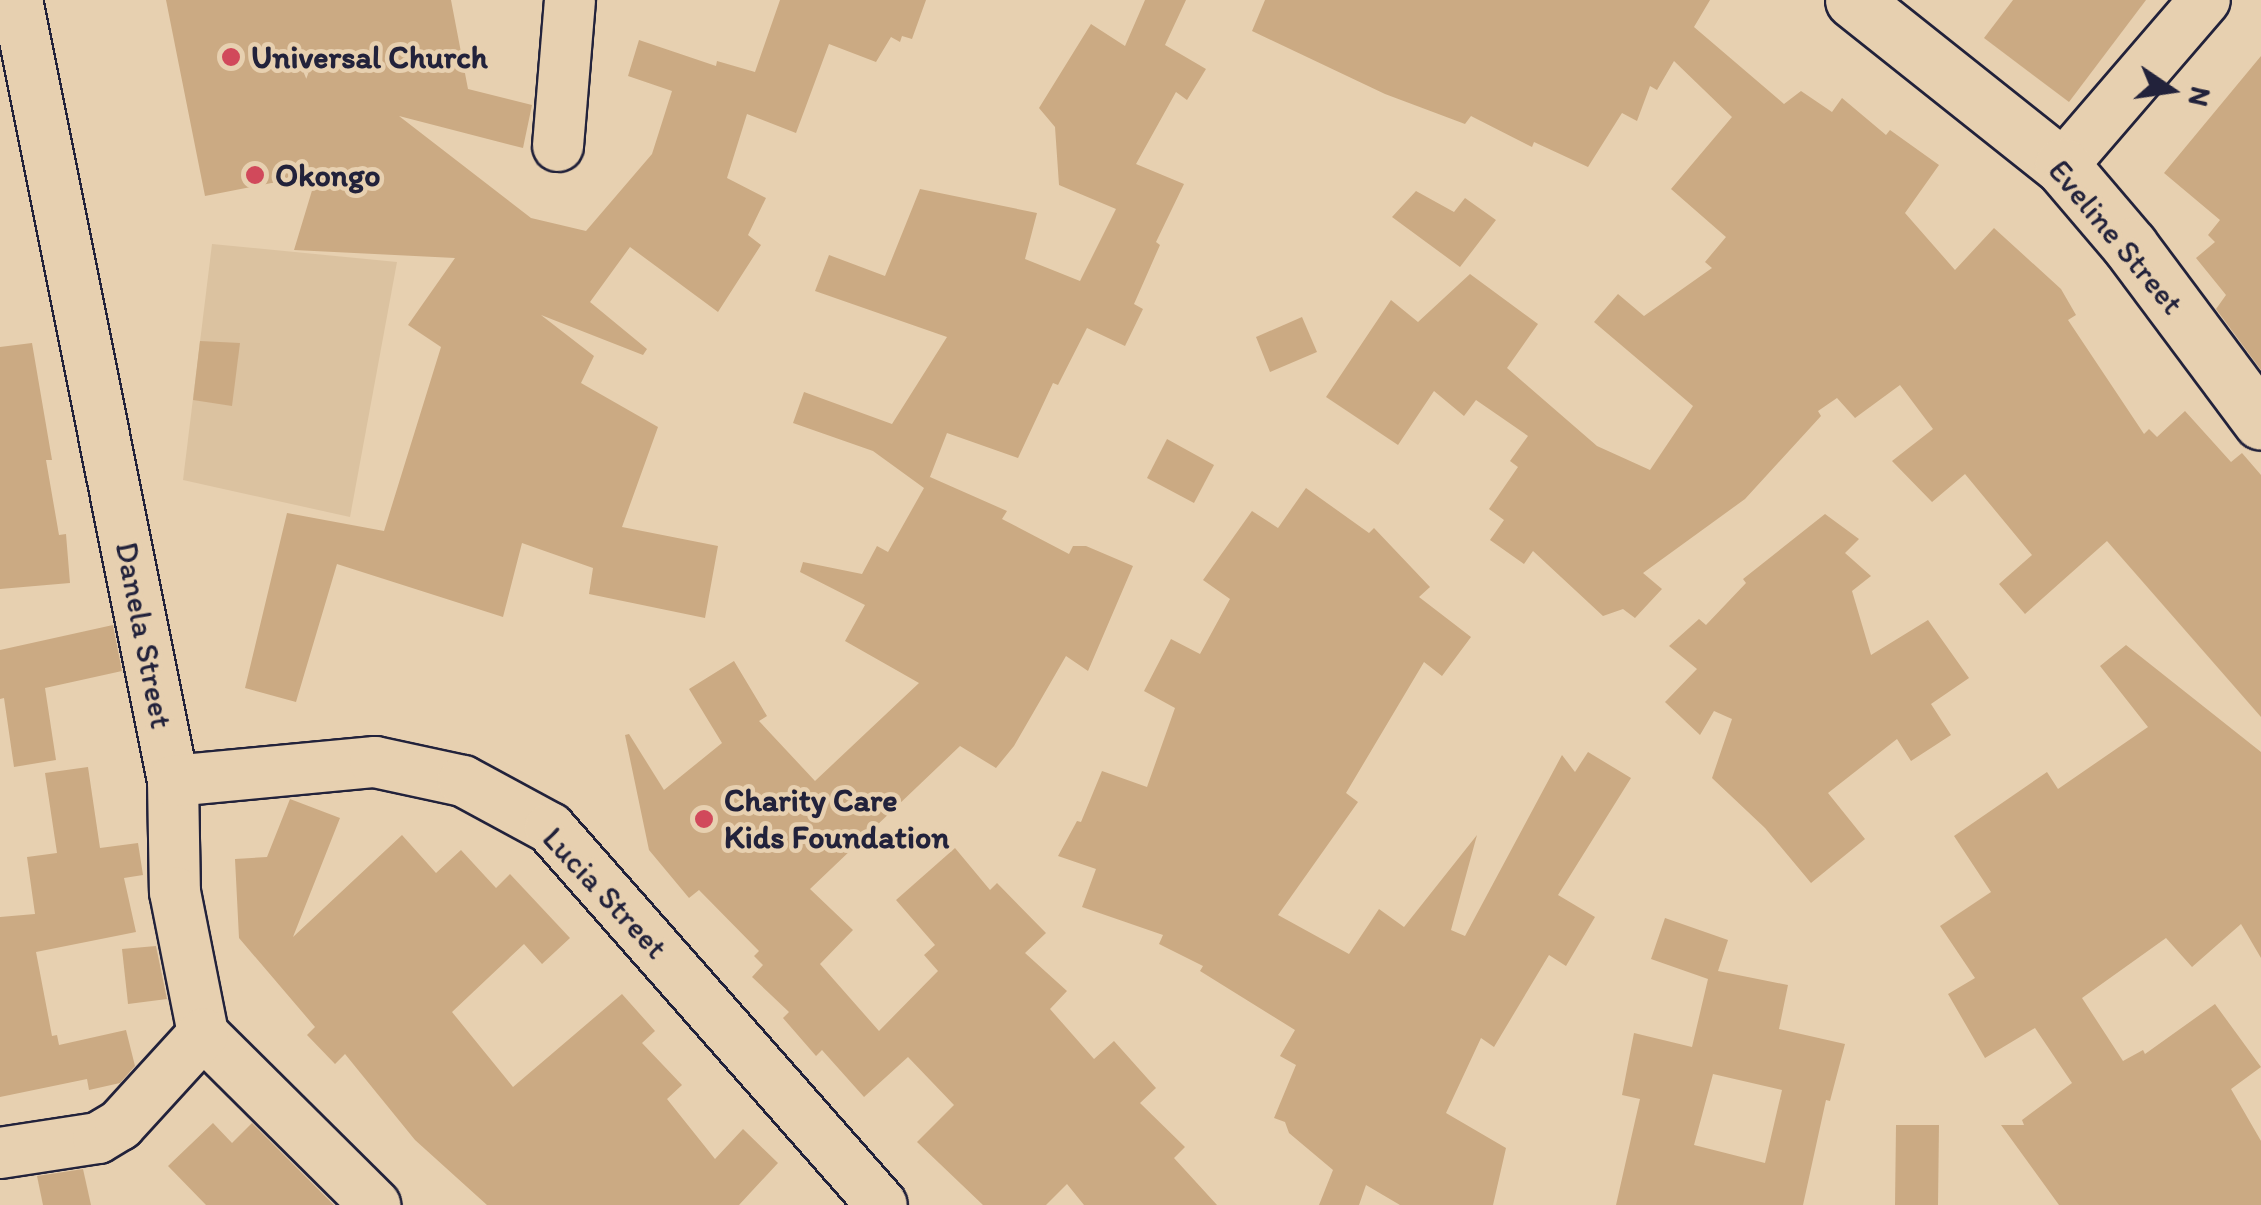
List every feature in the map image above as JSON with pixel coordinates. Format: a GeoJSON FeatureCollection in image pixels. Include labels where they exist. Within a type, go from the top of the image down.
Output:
{"type":"FeatureCollection","features":[{"type":"Feature","properties":{"kind":"street","name":"Danela Street"},"geometry":{"type":"LineString","coordinates":[[17,0],[173,781],[175,892],[203,1034]]}},
{"type":"Feature","properties":{"kind":"street"},"geometry":{"type":"LineString","coordinates":[[558,146],[570,0]]}},
{"type":"Feature","properties":{"kind":"street","name":"Eveline Street"},"geometry":{"type":"LineString","coordinates":[[1854,0],[2062,166],[2130,246],[2261,422]]}},
{"type":"Feature","properties":{"kind":"street"},"geometry":{"type":"LineString","coordinates":[[2062,166],[2206,0]]}},
{"type":"Feature","properties":{"kind":"street","name":"Lucia Street"},"geometry":{"type":"LineString","coordinates":[[173,781],[375,762],[463,782],[550,828],[882,1205]]}},
{"type":"Feature","properties":{"kind":"street"},"geometry":{"type":"LineString","coordinates":[[0,1153],[98,1138],[120,1125],[203,1034],[375,1205]]}},
{"type":"Feature","properties":{"kind":"shaded area"},"geometry":{"type":"Polygon","coordinates":[[[212,244],[397,262],[350,517],[183,480],[212,244]]]}},
{"type":"Feature","properties":{"kind":"building"},"geometry":{"type":"Polygon","coordinates":[[[166,0],[451,0],[468,89],[532,105],[523,148],[399,116],[531,218],[586,231],[652,154],[672,91],[628,76],[639,40],[716,66],[717,61],[755,72],[780,0],[926,0],[912,39],[902,36],[900,42],[891,37],[876,62],[829,44],[796,133],[747,114],[727,178],[766,198],[748,235],[761,245],[718,312],[630,247],[590,302],[647,349],[643,355],[541,315],[594,356],[581,383],[658,427],[622,527],[718,546],[705,618],[589,594],[593,568],[522,543],[503,617],[337,564],[296,702],[245,688],[287,513],[384,531],[441,347],[408,325],[455,258],[294,250],[317,174],[205,196],[166,0]]]}},
{"type":"Feature","properties":{"kind":"building"},"geometry":{"type":"Polygon","coordinates":[[[1145,0],[1186,0],[1165,45],[1206,69],[1187,100],[1176,92],[1136,164],[1184,184],[1156,242],[1160,245],[1134,304],[1143,309],[1125,346],[1087,328],[1058,385],[1053,383],[1018,458],[947,433],[928,482],[930,477],[1007,511],[1002,519],[1069,554],[1073,546],[1086,546],[1133,566],[1088,671],[1066,656],[1014,746],[996,768],[960,746],[810,889],[853,930],[820,964],[879,1031],[938,971],[924,955],[935,945],[896,900],[955,848],[990,890],[997,883],[1046,933],[1025,953],[1067,991],[1050,1009],[1094,1059],[1114,1041],[1156,1088],[1140,1103],[1185,1147],[1174,1158],[1217,1205],[1084,1205],[1067,1184],[1046,1205],[983,1205],[917,1142],[954,1105],[908,1057],[864,1097],[822,1050],[816,1056],[783,1018],[789,1012],[752,977],[763,965],[754,956],[759,951],[699,890],[689,898],[649,850],[625,735],[629,734],[664,790],[722,743],[689,689],[734,661],[767,716],[759,721],[815,781],[919,683],[845,641],[865,605],[800,572],[803,562],[862,574],[877,546],[888,552],[924,488],[873,451],[793,423],[804,392],[892,424],[947,337],[815,291],[829,255],[885,276],[920,189],[1037,213],[1025,259],[1080,281],[1116,209],[1059,185],[1055,127],[1039,108],[1091,24],[1125,46],[1145,0]]]}},
{"type":"Feature","properties":{"kind":"building"},"geometry":{"type":"Polygon","coordinates":[[[1265,0],[1710,0],[1694,27],[1784,104],[1801,91],[1832,112],[1842,98],[1886,135],[1890,130],[1939,165],[1905,213],[1955,270],[1994,228],[2061,289],[2076,315],[2068,320],[2144,434],[2149,429],[2157,437],[2185,411],[2231,462],[2242,453],[2261,475],[2261,717],[2107,541],[2025,614],[1999,584],[2032,555],[1965,474],[1932,502],[1892,461],[1933,429],[1900,385],[1855,418],[1837,398],[1818,411],[1821,416],[1745,499],[1643,573],[1662,589],[1635,618],[1623,609],[1603,616],[1533,551],[1524,564],[1490,540],[1504,520],[1489,509],[1518,467],[1510,461],[1528,436],[1476,400],[1464,416],[1434,391],[1398,445],[1326,397],[1391,300],[1418,322],[1470,274],[1538,324],[1507,368],[1597,446],[1650,470],[1693,406],[1594,322],[1618,294],[1644,316],[1712,268],[1705,262],[1726,237],[1671,189],[1732,117],[1674,61],[1657,90],[1650,86],[1637,121],[1622,113],[1588,167],[1534,142],[1532,147],[1471,116],[1465,124],[1385,94],[1252,31],[1265,0]]]}},
{"type":"Feature","properties":{"kind":"building"},"geometry":{"type":"Polygon","coordinates":[[[2013,0],[2146,0],[2069,102],[1984,38],[2013,0]]]}},
{"type":"Feature","properties":{"kind":"building"},"geometry":{"type":"Polygon","coordinates":[[[2261,56],[2261,370],[2216,309],[2226,295],[2196,258],[2215,242],[2208,235],[2220,220],[2164,173],[2261,56]]]}},
{"type":"Feature","properties":{"kind":"building"},"geometry":{"type":"Polygon","coordinates":[[[1416,191],[1454,212],[1465,198],[1496,220],[1460,267],[1392,217],[1416,191]]]}},
{"type":"Feature","properties":{"kind":"building"},"geometry":{"type":"Polygon","coordinates":[[[1302,317],[1317,352],[1270,372],[1256,337],[1302,317]]]}},
{"type":"Feature","properties":{"kind":"building"},"geometry":{"type":"Polygon","coordinates":[[[200,341],[240,343],[232,406],[193,400],[200,341]]]}},
{"type":"Feature","properties":{"kind":"building"},"geometry":{"type":"Polygon","coordinates":[[[32,343],[52,460],[46,460],[59,535],[66,534],[70,583],[0,589],[0,347],[32,343]]]}},
{"type":"Feature","properties":{"kind":"building"},"geometry":{"type":"Polygon","coordinates":[[[1167,439],[1214,465],[1194,503],[1147,478],[1167,439]]]}},
{"type":"Feature","properties":{"kind":"building"},"geometry":{"type":"Polygon","coordinates":[[[1306,488],[1369,533],[1374,528],[1430,587],[1419,597],[1471,637],[1442,676],[1424,662],[1346,793],[1358,802],[1278,915],[1349,954],[1379,909],[1404,927],[1477,835],[1451,930],[1465,936],[1562,755],[1575,772],[1588,752],[1631,778],[1558,895],[1595,917],[1566,966],[1549,955],[1494,1047],[1481,1038],[1446,1113],[1506,1148],[1493,1205],[1400,1205],[1366,1185],[1359,1205],[1319,1205],[1333,1170],[1289,1133],[1285,1122],[1274,1118],[1296,1065],[1280,1056],[1295,1030],[1200,971],[1203,966],[1159,944],[1163,935],[1082,907],[1096,869],[1058,856],[1077,821],[1081,822],[1102,771],[1147,787],[1175,708],[1144,691],[1171,639],[1200,654],[1230,599],[1203,580],[1252,511],[1278,528],[1306,488]]]}},
{"type":"Feature","properties":{"kind":"building"},"geometry":{"type":"Polygon","coordinates":[[[1825,514],[1859,539],[1845,553],[1871,576],[1852,591],[1871,655],[1928,620],[1969,678],[1931,704],[1951,735],[1911,761],[1897,739],[1828,793],[1865,839],[1811,883],[1765,828],[1712,778],[1732,719],[1714,711],[1700,735],[1665,702],[1697,669],[1669,646],[1699,619],[1706,625],[1746,583],[1743,579],[1825,514]]]}},
{"type":"Feature","properties":{"kind":"building"},"geometry":{"type":"Polygon","coordinates":[[[113,625],[122,671],[45,688],[56,760],[14,767],[4,698],[0,699],[0,650],[113,625]]]}},
{"type":"Feature","properties":{"kind":"building"},"geometry":{"type":"Polygon","coordinates":[[[2126,645],[2261,752],[2261,958],[2241,924],[2192,967],[2166,938],[2082,998],[2123,1061],[2143,1050],[2145,1054],[2215,1004],[2261,1067],[2231,1089],[2261,1141],[2261,1205],[2059,1205],[2001,1125],[2024,1125],[2022,1120],[2072,1083],[2035,1028],[1985,1058],[1948,994],[1975,978],[1940,926],[1991,892],[1954,836],[2047,772],[2058,789],[2148,727],[2100,666],[2126,645]]]}},
{"type":"Feature","properties":{"kind":"building"},"geometry":{"type":"Polygon","coordinates":[[[88,767],[100,848],[138,843],[143,875],[124,878],[136,932],[36,952],[52,1036],[57,1035],[59,1045],[126,1030],[135,1066],[120,1083],[89,1090],[87,1079],[0,1097],[0,917],[35,914],[27,857],[57,853],[45,773],[88,767]]]}},
{"type":"Feature","properties":{"kind":"building"},"geometry":{"type":"Polygon","coordinates":[[[290,799],[340,818],[293,937],[402,835],[436,873],[461,850],[496,888],[510,874],[570,938],[542,964],[524,944],[452,1012],[513,1087],[622,994],[655,1031],[642,1043],[682,1085],[667,1099],[715,1159],[743,1129],[778,1163],[739,1205],[487,1205],[415,1140],[345,1054],[335,1064],[307,1035],[315,1027],[239,938],[235,859],[267,857],[290,799]]]}},
{"type":"Feature","properties":{"kind":"building"},"geometry":{"type":"Polygon","coordinates":[[[1665,918],[1728,940],[1718,971],[1788,985],[1779,1029],[1845,1044],[1830,1101],[1826,1100],[1803,1205],[1616,1205],[1640,1099],[1622,1095],[1634,1033],[1692,1047],[1708,979],[1651,959],[1665,918]],[[1713,1074],[1694,1145],[1765,1163],[1782,1090],[1713,1074]]]}},
{"type":"Feature","properties":{"kind":"building"},"geometry":{"type":"Polygon","coordinates":[[[156,946],[167,999],[128,1004],[122,949],[156,946]]]}},
{"type":"Feature","properties":{"kind":"building"},"geometry":{"type":"Polygon","coordinates":[[[213,1123],[232,1143],[252,1123],[334,1205],[206,1205],[168,1166],[213,1123]]]}},
{"type":"Feature","properties":{"kind":"building"},"geometry":{"type":"Polygon","coordinates":[[[1896,1125],[1939,1125],[1938,1205],[1895,1205],[1896,1125]]]}},
{"type":"Feature","properties":{"kind":"building"},"geometry":{"type":"Polygon","coordinates":[[[83,1169],[91,1205],[43,1205],[37,1176],[83,1169]]]}},
{"type":"Feature","properties":{"kind":"place","name":"Universal Church"},"geometry":{"type":"Point","coordinates":[231,57]}},
{"type":"Feature","properties":{"kind":"place","name":"Okongo"},"geometry":{"type":"Point","coordinates":[255,175]}},
{"type":"Feature","properties":{"kind":"place","name":"Charity Care Kids Foundation"},"geometry":{"type":"Point","coordinates":[704,819]}}]}
